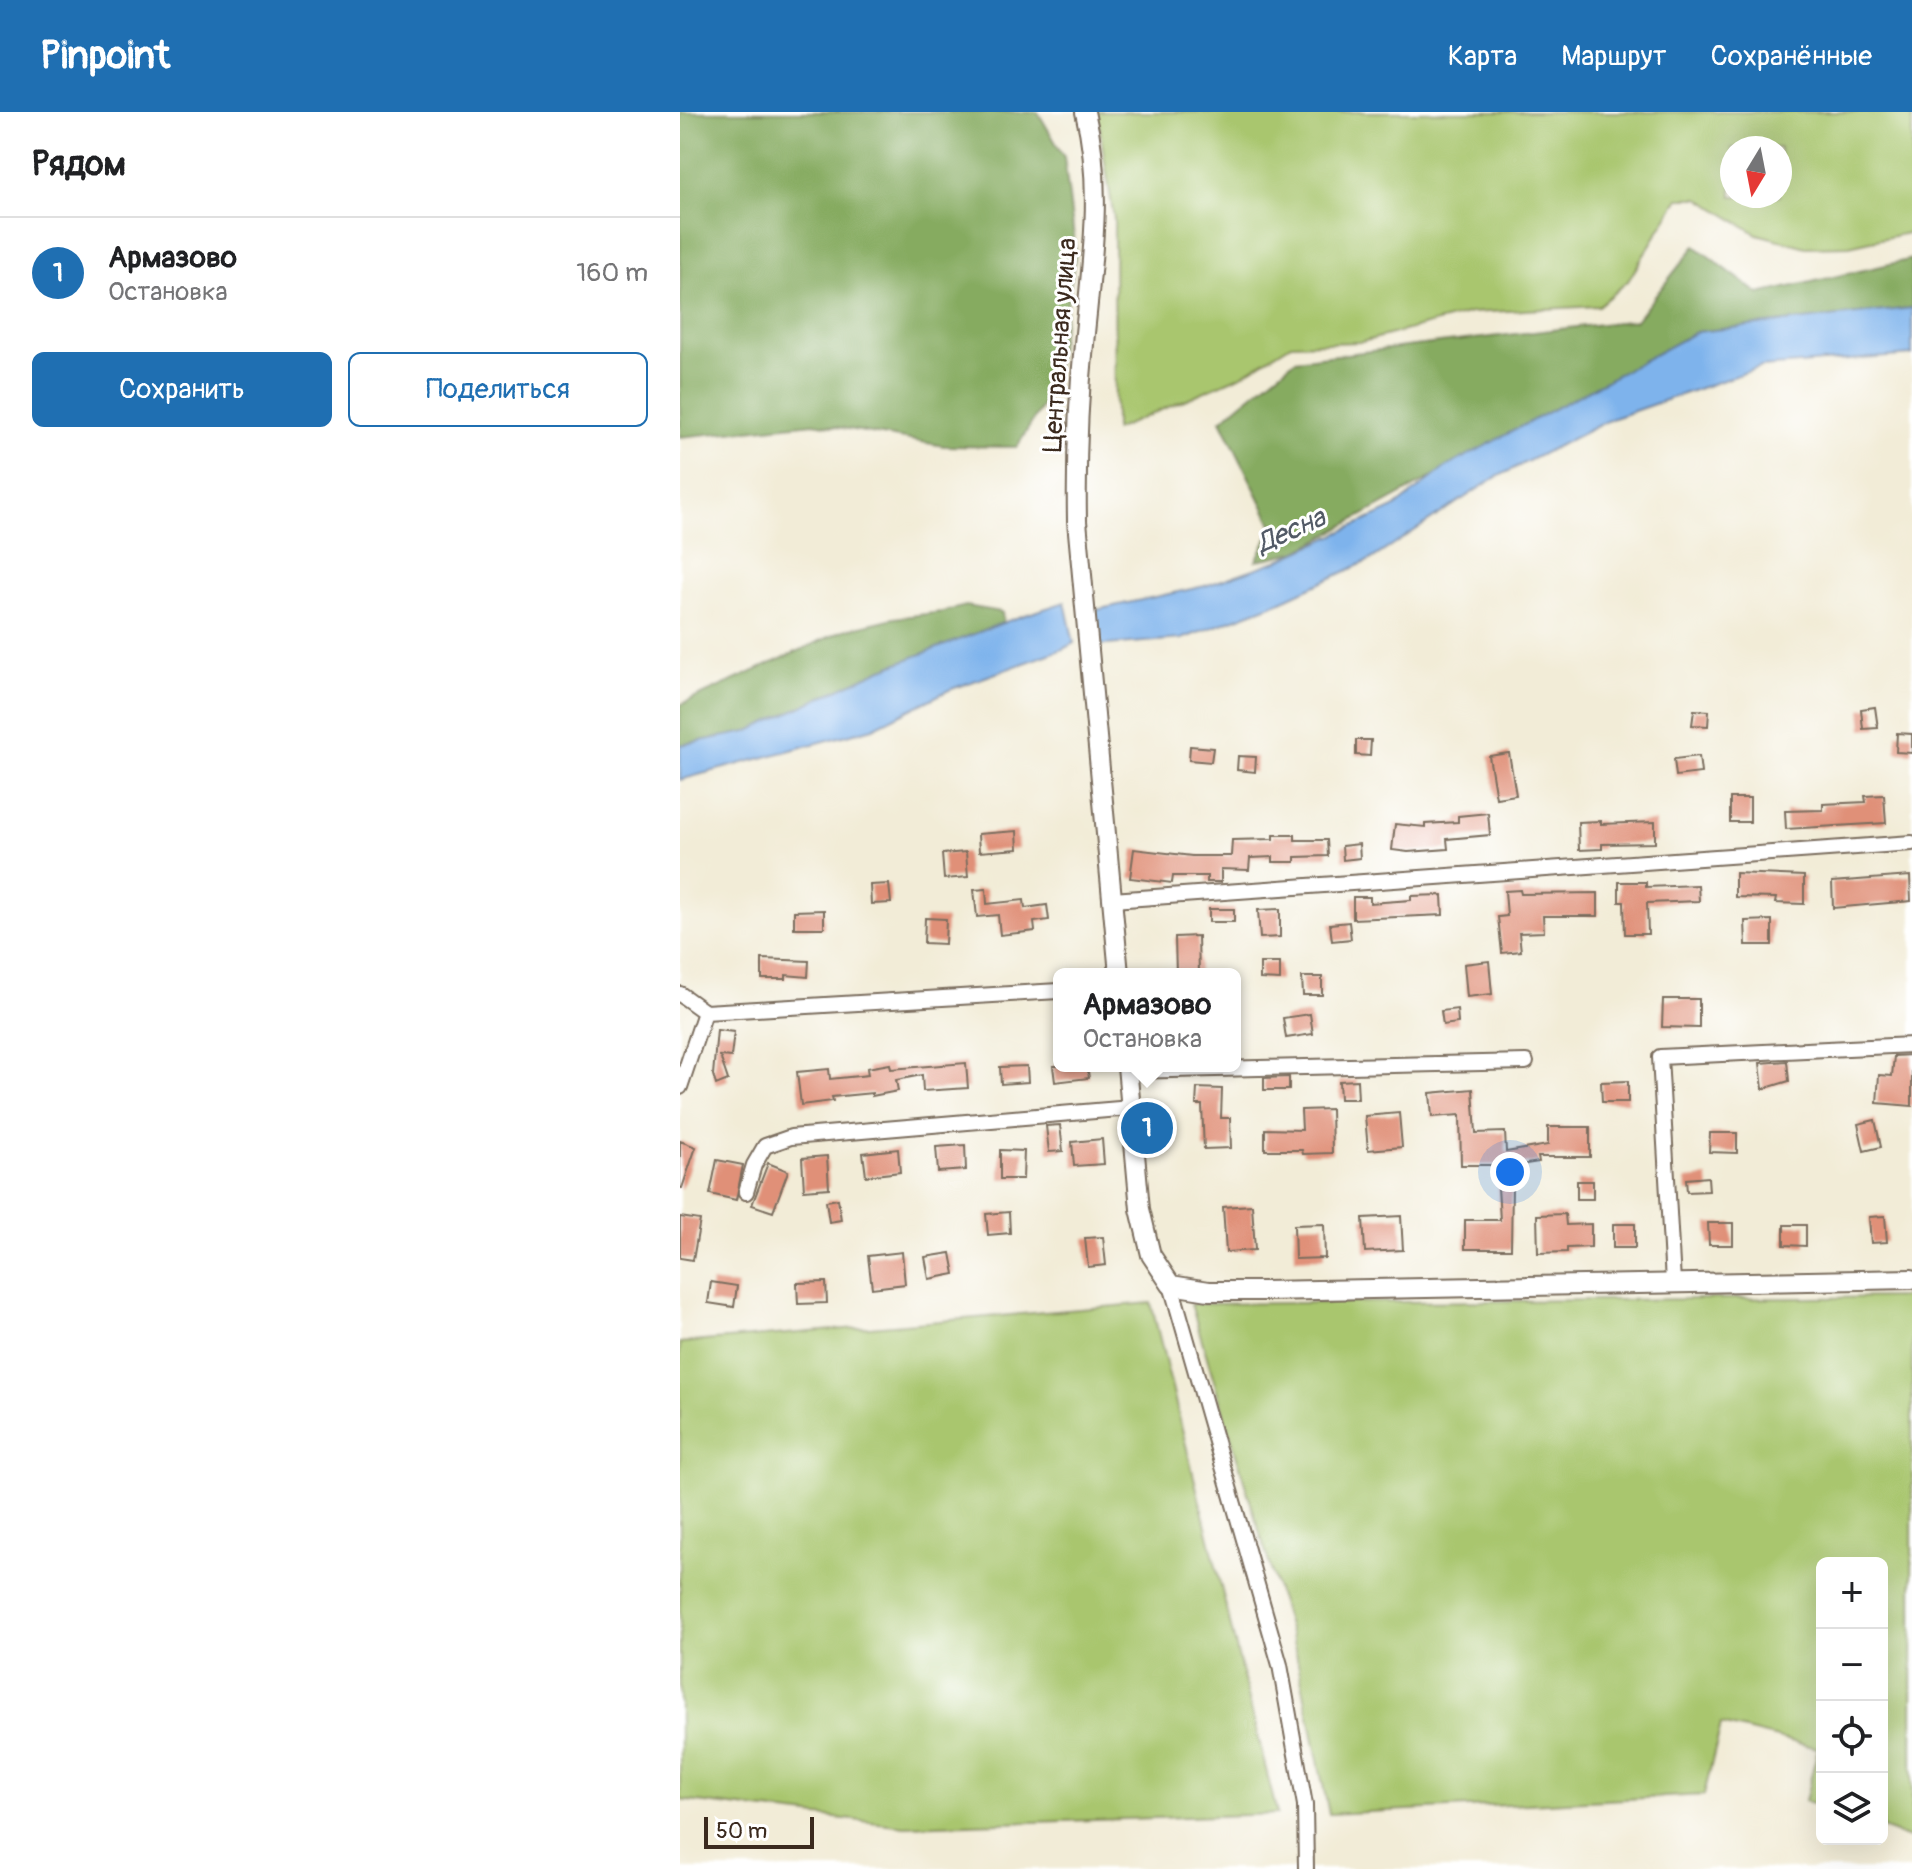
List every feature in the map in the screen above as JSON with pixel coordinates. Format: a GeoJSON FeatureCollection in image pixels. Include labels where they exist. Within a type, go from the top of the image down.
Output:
{"type":"FeatureCollection","features":[{"type":"Feature","properties":{"kind":"street","name":"Центральная улица"},"geometry":{"type":"LineString","coordinates":[[1085,112],[1097,208],[1081,372],[1076,474],[1083,584],[1118,968]]}},
{"type":"Feature","properties":{"kind":"street"},"geometry":{"type":"LineString","coordinates":[[1112,900],[1912,843]]}},
{"type":"Feature","properties":{"kind":"street"},"geometry":{"type":"LineString","coordinates":[[680,994],[705,1012],[1053,991]]}},
{"type":"Feature","properties":{"kind":"street"},"geometry":{"type":"LineString","coordinates":[[680,1087],[705,1012]]}},
{"type":"Feature","properties":{"kind":"street"},"geometry":{"type":"LineString","coordinates":[[1673,1282],[1660,1057],[1912,1045]]}},
{"type":"Feature","properties":{"kind":"street"},"geometry":{"type":"LineString","coordinates":[[1241,1066],[1526,1062]]}},
{"type":"Feature","properties":{"kind":"street"},"geometry":{"type":"LineString","coordinates":[[1128,1072],[1140,1209],[1151,1255],[1171,1285],[1280,1665],[1305,1805],[1306,1869]]}},
{"type":"Feature","properties":{"kind":"street"},"geometry":{"type":"LineString","coordinates":[[746,1192],[754,1165],[765,1146],[791,1137],[1131,1108]]}},
{"type":"Feature","properties":{"kind":"street"},"geometry":{"type":"LineString","coordinates":[[1171,1285],[1209,1291],[1263,1291],[1912,1279]]}},
{"type":"Feature","properties":{"kind":"green space"},"geometry":{"type":"Polygon","coordinates":[[[680,112],[1038,112],[1064,157],[1076,253],[1052,389],[1017,447],[944,446],[814,423],[680,437],[680,112]]]}},
{"type":"Feature","properties":{"kind":"green space"},"geometry":{"type":"Polygon","coordinates":[[[1097,112],[1912,112],[1912,232],[1849,246],[1806,247],[1757,234],[1699,198],[1679,198],[1628,281],[1598,306],[1471,313],[1362,342],[1291,344],[1240,376],[1115,430],[1114,219],[1097,112]]]}},
{"type":"Feature","properties":{"kind":"green space"},"geometry":{"type":"Polygon","coordinates":[[[1695,246],[1759,294],[1912,259],[1912,308],[1696,332],[1298,551],[1256,561],[1273,526],[1221,420],[1295,360],[1636,320],[1695,246]]]}},
{"type":"Feature","properties":{"kind":"green space"},"geometry":{"type":"Polygon","coordinates":[[[966,606],[1002,612],[1003,623],[880,670],[747,732],[680,745],[680,705],[844,630],[966,606]]]}},
{"type":"Feature","properties":{"kind":"green space"},"geometry":{"type":"Polygon","coordinates":[[[1912,1297],[1912,1839],[1888,1830],[1888,1557],[1816,1557],[1816,1748],[1721,1724],[1704,1795],[1329,1814],[1296,1653],[1191,1304],[1912,1297]]]}},
{"type":"Feature","properties":{"kind":"green space"},"geometry":{"type":"Polygon","coordinates":[[[1151,1303],[1277,1814],[905,1826],[680,1800],[680,1343],[1151,1303]]]}},
{"type":"Feature","properties":{"kind":"green space"},"geometry":{"type":"Polygon","coordinates":[[[1816,1756],[1816,1805],[1805,1801],[1816,1756]]]}},
{"type":"Feature","properties":{"kind":"water"},"geometry":{"type":"Polygon","coordinates":[[[1912,308],[1912,355],[1761,367],[1611,419],[1493,479],[1370,560],[1279,602],[1182,639],[1094,646],[1091,611],[1205,586],[1277,561],[1394,508],[1446,467],[1696,332],[1912,308]]]}},
{"type":"Feature","properties":{"kind":"water"},"geometry":{"type":"Polygon","coordinates":[[[1065,602],[1074,643],[1063,649],[949,690],[873,728],[680,780],[680,745],[747,732],[880,670],[1065,602]]]}},
{"type":"Feature","properties":{"kind":"building"},"geometry":{"type":"Polygon","coordinates":[[[1875,707],[1878,728],[1863,729],[1861,709],[1875,707]]]}},
{"type":"Feature","properties":{"kind":"building"},"geometry":{"type":"Polygon","coordinates":[[[1694,710],[1709,711],[1708,726],[1692,725],[1694,710]]]}},
{"type":"Feature","properties":{"kind":"building"},"geometry":{"type":"Polygon","coordinates":[[[1897,733],[1912,734],[1912,753],[1896,752],[1897,733]]]}},
{"type":"Feature","properties":{"kind":"building"},"geometry":{"type":"Polygon","coordinates":[[[1356,740],[1371,740],[1370,756],[1356,755],[1356,740]]]}},
{"type":"Feature","properties":{"kind":"building"},"geometry":{"type":"Polygon","coordinates":[[[1190,746],[1213,748],[1211,762],[1189,760],[1190,746]]]}},
{"type":"Feature","properties":{"kind":"building"},"geometry":{"type":"Polygon","coordinates":[[[1509,753],[1516,795],[1496,798],[1489,756],[1509,753]]]}},
{"type":"Feature","properties":{"kind":"building"},"geometry":{"type":"Polygon","coordinates":[[[1238,756],[1256,757],[1255,772],[1237,770],[1238,756]]]}},
{"type":"Feature","properties":{"kind":"building"},"geometry":{"type":"Polygon","coordinates":[[[1699,756],[1701,773],[1676,776],[1674,759],[1699,756]]]}},
{"type":"Feature","properties":{"kind":"building"},"geometry":{"type":"Polygon","coordinates":[[[1884,795],[1886,823],[1786,829],[1785,811],[1823,810],[1823,804],[1866,802],[1865,796],[1884,795]]]}},
{"type":"Feature","properties":{"kind":"building"},"geometry":{"type":"Polygon","coordinates":[[[1730,798],[1750,798],[1750,822],[1730,822],[1730,798]]]}},
{"type":"Feature","properties":{"kind":"building"},"geometry":{"type":"Polygon","coordinates":[[[1488,813],[1490,835],[1447,839],[1448,849],[1392,850],[1395,824],[1425,827],[1425,824],[1458,822],[1458,816],[1488,813]]]}},
{"type":"Feature","properties":{"kind":"building"},"geometry":{"type":"Polygon","coordinates":[[[1601,821],[1601,824],[1655,822],[1655,843],[1602,844],[1602,849],[1579,850],[1578,822],[1601,821]]]}},
{"type":"Feature","properties":{"kind":"building"},"geometry":{"type":"Polygon","coordinates":[[[1017,831],[1018,849],[979,852],[978,834],[1017,831]]]}},
{"type":"Feature","properties":{"kind":"building"},"geometry":{"type":"Polygon","coordinates":[[[1273,835],[1295,835],[1295,840],[1327,840],[1328,856],[1295,857],[1295,862],[1273,862],[1273,857],[1250,858],[1249,870],[1221,869],[1221,882],[1207,882],[1207,876],[1173,876],[1172,883],[1130,878],[1134,849],[1192,856],[1231,856],[1232,840],[1273,839],[1273,835]]]}},
{"type":"Feature","properties":{"kind":"building"},"geometry":{"type":"Polygon","coordinates":[[[1359,844],[1360,858],[1343,860],[1342,846],[1359,844]]]}},
{"type":"Feature","properties":{"kind":"building"},"geometry":{"type":"Polygon","coordinates":[[[966,852],[968,877],[944,879],[942,854],[966,852]]]}},
{"type":"Feature","properties":{"kind":"building"},"geometry":{"type":"Polygon","coordinates":[[[1735,873],[1804,876],[1804,904],[1775,903],[1776,898],[1735,897],[1735,873]]]}},
{"type":"Feature","properties":{"kind":"building"},"geometry":{"type":"Polygon","coordinates":[[[1910,876],[1911,901],[1833,908],[1832,882],[1910,876]]]}},
{"type":"Feature","properties":{"kind":"building"},"geometry":{"type":"Polygon","coordinates":[[[1619,882],[1646,882],[1646,887],[1698,885],[1699,901],[1647,903],[1648,934],[1625,934],[1624,902],[1619,902],[1619,882]]]}},
{"type":"Feature","properties":{"kind":"building"},"geometry":{"type":"Polygon","coordinates":[[[889,884],[891,903],[871,904],[870,885],[889,884]]]}},
{"type":"Feature","properties":{"kind":"building"},"geometry":{"type":"Polygon","coordinates":[[[986,889],[987,904],[1024,900],[1025,908],[1047,905],[1049,920],[1034,922],[1035,931],[1000,935],[998,915],[977,917],[974,890],[986,889]]]}},
{"type":"Feature","properties":{"kind":"building"},"geometry":{"type":"Polygon","coordinates":[[[1520,890],[1521,894],[1598,893],[1598,916],[1543,916],[1544,932],[1519,933],[1521,951],[1502,953],[1498,917],[1507,916],[1505,891],[1520,890]]]}},
{"type":"Feature","properties":{"kind":"building"},"geometry":{"type":"Polygon","coordinates":[[[1442,895],[1443,915],[1353,919],[1353,897],[1370,897],[1370,903],[1411,900],[1411,896],[1442,895]]]}},
{"type":"Feature","properties":{"kind":"building"},"geometry":{"type":"Polygon","coordinates":[[[1209,909],[1234,909],[1234,922],[1209,922],[1209,909]]]}},
{"type":"Feature","properties":{"kind":"building"},"geometry":{"type":"Polygon","coordinates":[[[1280,909],[1280,937],[1260,938],[1258,910],[1280,909]]]}},
{"type":"Feature","properties":{"kind":"building"},"geometry":{"type":"Polygon","coordinates":[[[824,910],[824,928],[794,928],[794,911],[824,910]]]}},
{"type":"Feature","properties":{"kind":"building"},"geometry":{"type":"Polygon","coordinates":[[[925,918],[946,919],[945,944],[924,943],[925,918]]]}},
{"type":"Feature","properties":{"kind":"building"},"geometry":{"type":"Polygon","coordinates":[[[1772,920],[1772,945],[1746,945],[1745,921],[1772,920]]]}},
{"type":"Feature","properties":{"kind":"building"},"geometry":{"type":"Polygon","coordinates":[[[1349,922],[1351,939],[1332,941],[1330,924],[1349,922]]]}},
{"type":"Feature","properties":{"kind":"building"},"geometry":{"type":"Polygon","coordinates":[[[1198,936],[1199,968],[1176,968],[1175,937],[1198,936]]]}},
{"type":"Feature","properties":{"kind":"building"},"geometry":{"type":"Polygon","coordinates":[[[762,959],[809,961],[808,977],[786,975],[786,979],[762,979],[762,959]]]}},
{"type":"Feature","properties":{"kind":"building"},"geometry":{"type":"Polygon","coordinates":[[[1489,961],[1492,994],[1467,997],[1464,964],[1489,961]]]}},
{"type":"Feature","properties":{"kind":"building"},"geometry":{"type":"Polygon","coordinates":[[[1260,963],[1280,963],[1280,980],[1260,979],[1260,963]]]}},
{"type":"Feature","properties":{"kind":"building"},"geometry":{"type":"Polygon","coordinates":[[[1302,977],[1322,977],[1322,995],[1303,995],[1302,977]]]}},
{"type":"Feature","properties":{"kind":"building"},"geometry":{"type":"Polygon","coordinates":[[[1663,999],[1699,999],[1699,1028],[1662,1027],[1663,999]]]}},
{"type":"Feature","properties":{"kind":"building"},"geometry":{"type":"Polygon","coordinates":[[[1457,1009],[1458,1023],[1443,1025],[1441,1011],[1457,1009]]]}},
{"type":"Feature","properties":{"kind":"building"},"geometry":{"type":"Polygon","coordinates":[[[1310,1014],[1313,1034],[1286,1038],[1283,1018],[1310,1014]]]}},
{"type":"Feature","properties":{"kind":"building"},"geometry":{"type":"Polygon","coordinates":[[[717,1030],[734,1032],[731,1057],[720,1056],[728,1080],[716,1085],[713,1075],[717,1030]]]}},
{"type":"Feature","properties":{"kind":"building"},"geometry":{"type":"Polygon","coordinates":[[[1912,1055],[1912,1106],[1877,1103],[1879,1075],[1892,1076],[1894,1056],[1912,1055]]]}},
{"type":"Feature","properties":{"kind":"building"},"geometry":{"type":"Polygon","coordinates":[[[1787,1061],[1789,1081],[1763,1089],[1760,1063],[1787,1061]]]}},
{"type":"Feature","properties":{"kind":"building"},"geometry":{"type":"Polygon","coordinates":[[[966,1063],[968,1088],[923,1091],[922,1075],[896,1080],[898,1091],[872,1096],[872,1093],[832,1097],[833,1101],[801,1105],[797,1072],[829,1069],[830,1079],[868,1075],[867,1068],[890,1064],[891,1069],[966,1063]]]}},
{"type":"Feature","properties":{"kind":"building"},"geometry":{"type":"Polygon","coordinates":[[[1027,1066],[1028,1082],[1001,1084],[1000,1067],[1027,1066]]]}},
{"type":"Feature","properties":{"kind":"building"},"geometry":{"type":"Polygon","coordinates":[[[1054,1072],[1088,1072],[1089,1078],[1055,1082],[1054,1072]]]}},
{"type":"Feature","properties":{"kind":"building"},"geometry":{"type":"Polygon","coordinates":[[[1289,1077],[1289,1090],[1264,1090],[1264,1078],[1289,1077]]]}},
{"type":"Feature","properties":{"kind":"building"},"geometry":{"type":"Polygon","coordinates":[[[1357,1080],[1358,1099],[1340,1099],[1339,1081],[1357,1080]]]}},
{"type":"Feature","properties":{"kind":"building"},"geometry":{"type":"Polygon","coordinates":[[[1628,1081],[1628,1102],[1602,1102],[1601,1082],[1628,1081]]]}},
{"type":"Feature","properties":{"kind":"building"},"geometry":{"type":"Polygon","coordinates":[[[1197,1088],[1222,1089],[1221,1118],[1230,1118],[1231,1148],[1204,1149],[1202,1105],[1196,1105],[1197,1088]]]}},
{"type":"Feature","properties":{"kind":"building"},"geometry":{"type":"Polygon","coordinates":[[[1473,1089],[1476,1133],[1505,1132],[1506,1152],[1548,1145],[1548,1127],[1590,1127],[1590,1157],[1538,1157],[1539,1162],[1520,1165],[1461,1165],[1460,1115],[1432,1117],[1430,1093],[1473,1089]]]}},
{"type":"Feature","properties":{"kind":"building"},"geometry":{"type":"Polygon","coordinates":[[[1331,1109],[1332,1153],[1265,1150],[1265,1129],[1302,1130],[1301,1110],[1331,1109]]]}},
{"type":"Feature","properties":{"kind":"building"},"geometry":{"type":"Polygon","coordinates":[[[1399,1113],[1402,1147],[1368,1150],[1365,1116],[1399,1113]]]}},
{"type":"Feature","properties":{"kind":"building"},"geometry":{"type":"Polygon","coordinates":[[[1875,1120],[1881,1147],[1864,1151],[1858,1124],[1875,1120]]]}},
{"type":"Feature","properties":{"kind":"building"},"geometry":{"type":"Polygon","coordinates":[[[1060,1125],[1063,1151],[1049,1152],[1046,1126],[1060,1125]]]}},
{"type":"Feature","properties":{"kind":"building"},"geometry":{"type":"Polygon","coordinates":[[[1710,1133],[1737,1133],[1737,1153],[1709,1152],[1710,1133]]]}},
{"type":"Feature","properties":{"kind":"building"},"geometry":{"type":"Polygon","coordinates":[[[1102,1139],[1104,1164],[1074,1166],[1072,1142],[1102,1139]]]}},
{"type":"Feature","properties":{"kind":"building"},"geometry":{"type":"Polygon","coordinates":[[[680,1141],[696,1147],[682,1188],[680,1188],[680,1141]]]}},
{"type":"Feature","properties":{"kind":"building"},"geometry":{"type":"Polygon","coordinates":[[[965,1145],[966,1170],[938,1172],[936,1147],[965,1145]]]}},
{"type":"Feature","properties":{"kind":"building"},"geometry":{"type":"Polygon","coordinates":[[[898,1149],[900,1172],[866,1176],[863,1153],[898,1149]]]}},
{"type":"Feature","properties":{"kind":"building"},"geometry":{"type":"Polygon","coordinates":[[[1000,1150],[1024,1151],[1023,1179],[1000,1179],[1000,1150]]]}},
{"type":"Feature","properties":{"kind":"building"},"geometry":{"type":"Polygon","coordinates":[[[827,1156],[829,1188],[804,1190],[802,1158],[827,1156]]]}},
{"type":"Feature","properties":{"kind":"building"},"geometry":{"type":"Polygon","coordinates":[[[717,1160],[743,1165],[736,1200],[710,1194],[717,1160]]]}},
{"type":"Feature","properties":{"kind":"building"},"geometry":{"type":"Polygon","coordinates":[[[768,1163],[788,1171],[773,1212],[752,1205],[768,1163]]]}},
{"type":"Feature","properties":{"kind":"building"},"geometry":{"type":"Polygon","coordinates":[[[1708,1177],[1709,1191],[1687,1192],[1686,1179],[1708,1177]]]}},
{"type":"Feature","properties":{"kind":"building"},"geometry":{"type":"Polygon","coordinates":[[[1577,1181],[1593,1181],[1593,1199],[1577,1199],[1577,1181]]]}},
{"type":"Feature","properties":{"kind":"building"},"geometry":{"type":"Polygon","coordinates":[[[1512,1186],[1511,1249],[1465,1249],[1465,1220],[1500,1220],[1498,1187],[1512,1186]]]}},
{"type":"Feature","properties":{"kind":"building"},"geometry":{"type":"Polygon","coordinates":[[[838,1199],[841,1220],[829,1222],[826,1201],[838,1199]]]}},
{"type":"Feature","properties":{"kind":"building"},"geometry":{"type":"Polygon","coordinates":[[[1252,1205],[1255,1250],[1226,1252],[1223,1207],[1252,1205]]]}},
{"type":"Feature","properties":{"kind":"building"},"geometry":{"type":"Polygon","coordinates":[[[1009,1212],[1010,1233],[988,1235],[986,1214],[1009,1212]]]}},
{"type":"Feature","properties":{"kind":"building"},"geometry":{"type":"Polygon","coordinates":[[[1565,1214],[1566,1225],[1591,1224],[1591,1247],[1538,1253],[1537,1215],[1565,1214]]]}},
{"type":"Feature","properties":{"kind":"building"},"geometry":{"type":"Polygon","coordinates":[[[1401,1216],[1403,1250],[1365,1252],[1363,1218],[1401,1216]]]}},
{"type":"Feature","properties":{"kind":"building"},"geometry":{"type":"Polygon","coordinates":[[[1885,1216],[1887,1242],[1871,1243],[1869,1217],[1885,1216]]]}},
{"type":"Feature","properties":{"kind":"building"},"geometry":{"type":"Polygon","coordinates":[[[680,1217],[700,1220],[693,1260],[680,1258],[680,1217]]]}},
{"type":"Feature","properties":{"kind":"building"},"geometry":{"type":"Polygon","coordinates":[[[1708,1223],[1733,1223],[1733,1245],[1709,1245],[1708,1223]]]}},
{"type":"Feature","properties":{"kind":"building"},"geometry":{"type":"Polygon","coordinates":[[[1324,1224],[1325,1258],[1295,1259],[1294,1225],[1324,1224]]]}},
{"type":"Feature","properties":{"kind":"building"},"geometry":{"type":"Polygon","coordinates":[[[1613,1224],[1635,1224],[1635,1248],[1613,1248],[1613,1224]]]}},
{"type":"Feature","properties":{"kind":"building"},"geometry":{"type":"Polygon","coordinates":[[[1784,1225],[1806,1225],[1806,1246],[1784,1245],[1784,1225]]]}},
{"type":"Feature","properties":{"kind":"building"},"geometry":{"type":"Polygon","coordinates":[[[1103,1237],[1106,1265],[1088,1267],[1085,1238],[1103,1237]]]}},
{"type":"Feature","properties":{"kind":"building"},"geometry":{"type":"Polygon","coordinates":[[[902,1252],[905,1284],[872,1288],[868,1256],[902,1252]]]}},
{"type":"Feature","properties":{"kind":"building"},"geometry":{"type":"Polygon","coordinates":[[[951,1253],[955,1274],[929,1279],[925,1257],[951,1253]]]}},
{"type":"Feature","properties":{"kind":"building"},"geometry":{"type":"Polygon","coordinates":[[[711,1282],[737,1286],[734,1307],[708,1303],[711,1282]]]}},
{"type":"Feature","properties":{"kind":"building"},"geometry":{"type":"Polygon","coordinates":[[[826,1282],[827,1303],[798,1304],[797,1283],[826,1282]]]}},
{"type":"Feature","properties":{"kind":"place","name":"Армазово"},"geometry":{"type":"Point","coordinates":[1147,1128]}},
{"type":"Feature","properties":{"kind":"water label","name":"Десна"},"geometry":{"type":"Point","coordinates":[1291,531]}}]}
